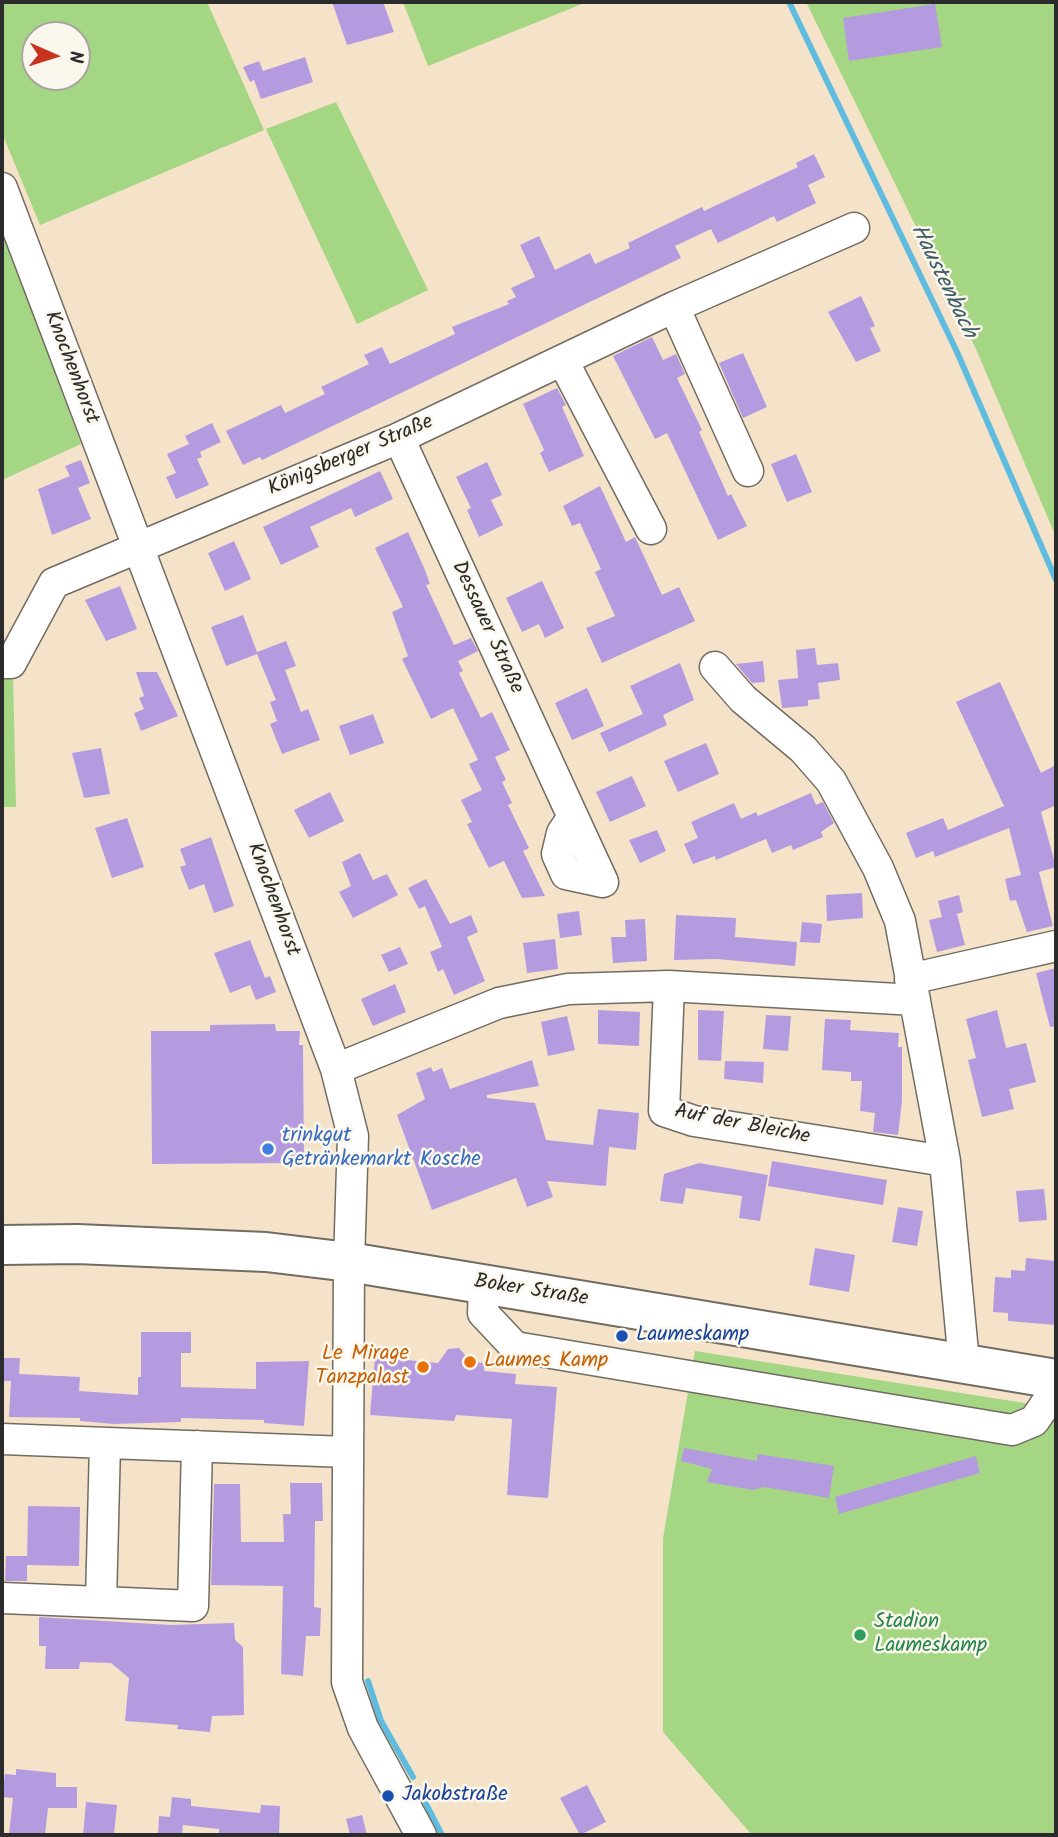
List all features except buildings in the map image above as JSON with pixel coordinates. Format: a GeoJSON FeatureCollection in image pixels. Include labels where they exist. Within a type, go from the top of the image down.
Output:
{"type":"FeatureCollection","features":[{"type":"Feature","properties":{"kind":"main road","name":"Boker Straße"},"geometry":{"type":"LineString","coordinates":[[2,1245],[77,1244],[266,1252],[349,1262],[1056,1379]]}},
{"type":"Feature","properties":{"kind":"street","name":"Knochenhorst"},"geometry":{"type":"LineString","coordinates":[[2,188],[336,1069],[353,1136],[349,1262]]}},
{"type":"Feature","properties":{"kind":"street","name":"Königsberger Straße"},"geometry":{"type":"LineString","coordinates":[[138,549],[399,438],[674,307],[854,228]]}},
{"type":"Feature","properties":{"kind":"street"},"geometry":{"type":"LineString","coordinates":[[674,307],[748,471]]}},
{"type":"Feature","properties":{"kind":"street"},"geometry":{"type":"LineString","coordinates":[[563,361],[650,529]]}},
{"type":"Feature","properties":{"kind":"street","name":"Dessauer Straße"},"geometry":{"type":"LineString","coordinates":[[399,438],[573,817]]}},
{"type":"Feature","properties":{"kind":"street"},"geometry":{"type":"LineString","coordinates":[[2,663],[11,663],[54,583],[138,549]]}},
{"type":"Feature","properties":{"kind":"street"},"geometry":{"type":"LineString","coordinates":[[715,667],[743,699],[803,749],[831,780],[878,869],[900,921],[945,1161],[964,1363]]}},
{"type":"Feature","properties":{"kind":"street"},"geometry":{"type":"LineString","coordinates":[[336,1069],[499,1003],[568,989],[669,986],[912,989],[1056,946]]}},
{"type":"Feature","properties":{"kind":"street","name":"Auf der Bleiche"},"geometry":{"type":"LineString","coordinates":[[669,986],[664,1111],[694,1121],[945,1161]]}},
{"type":"Feature","properties":{"kind":"street"},"geometry":{"type":"LineString","coordinates":[[349,1262],[347,1682],[363,1728],[421,1835]]}},
{"type":"Feature","properties":{"kind":"street"},"geometry":{"type":"LineString","coordinates":[[484,1284],[483,1313],[515,1347],[1012,1430],[1034,1421],[1056,1389]]}},
{"type":"Feature","properties":{"kind":"street"},"geometry":{"type":"LineString","coordinates":[[2,1439],[347,1452]]}},
{"type":"Feature","properties":{"kind":"street"},"geometry":{"type":"LineString","coordinates":[[101,1602],[105,1444]]}},
{"type":"Feature","properties":{"kind":"street"},"geometry":{"type":"LineString","coordinates":[[2,1598],[193,1606],[197,1446]]}},
{"type":"Feature","properties":{"kind":"green space"},"geometry":{"type":"Polygon","coordinates":[[[2,2],[207,2],[264,130],[40,225],[2,133],[2,2]]]}},
{"type":"Feature","properties":{"kind":"green space"},"geometry":{"type":"Polygon","coordinates":[[[403,2],[587,2],[428,66],[403,2]]]}},
{"type":"Feature","properties":{"kind":"green space"},"geometry":{"type":"Polygon","coordinates":[[[806,2],[1056,2],[1056,537],[976,349],[806,2]]]}},
{"type":"Feature","properties":{"kind":"green space"},"geometry":{"type":"Polygon","coordinates":[[[336,102],[428,290],[357,324],[266,129],[336,102]]]}},
{"type":"Feature","properties":{"kind":"green space"},"geometry":{"type":"Polygon","coordinates":[[[2,226],[81,444],[2,480],[2,226]]]}},
{"type":"Feature","properties":{"kind":"green space"},"geometry":{"type":"Polygon","coordinates":[[[2,674],[13,674],[16,807],[2,807],[2,674]]]}},
{"type":"Feature","properties":{"kind":"green space","name":"Stadion Laumeskamp"},"geometry":{"type":"Polygon","coordinates":[[[695,1351],[1056,1408],[1056,1835],[752,1835],[663,1732],[663,1538],[695,1351]]]}},
{"type":"Feature","properties":{"kind":"waterway","name":"Haustenbach"},"geometry":{"type":"LineString","coordinates":[[789,2],[957,352],[1056,580]]}},
{"type":"Feature","properties":{"kind":"waterway"},"geometry":{"type":"LineString","coordinates":[[368,1681],[381,1721],[413,1777]]}},
{"type":"Feature","properties":{"kind":"waterway"},"geometry":{"type":"LineString","coordinates":[[422,1796],[442,1835]]}},
{"type":"Feature","properties":{"kind":"place","name":"trinkgut Getränkemarkt Kosche"},"geometry":{"type":"Point","coordinates":[268,1149]}},
{"type":"Feature","properties":{"kind":"place","name":"Laumeskamp"},"geometry":{"type":"Point","coordinates":[622,1336]}},
{"type":"Feature","properties":{"kind":"place","name":"Laumes Kamp"},"geometry":{"type":"Point","coordinates":[470,1362]}},
{"type":"Feature","properties":{"kind":"place","name":"Le Mirage Tanzpalast"},"geometry":{"type":"Point","coordinates":[423,1367]}},
{"type":"Feature","properties":{"kind":"place","name":"Stadion Laumeskamp"},"geometry":{"type":"Point","coordinates":[860,1635]}},
{"type":"Feature","properties":{"kind":"place","name":"Jakobstraße"},"geometry":{"type":"Point","coordinates":[388,1796]}}]}
